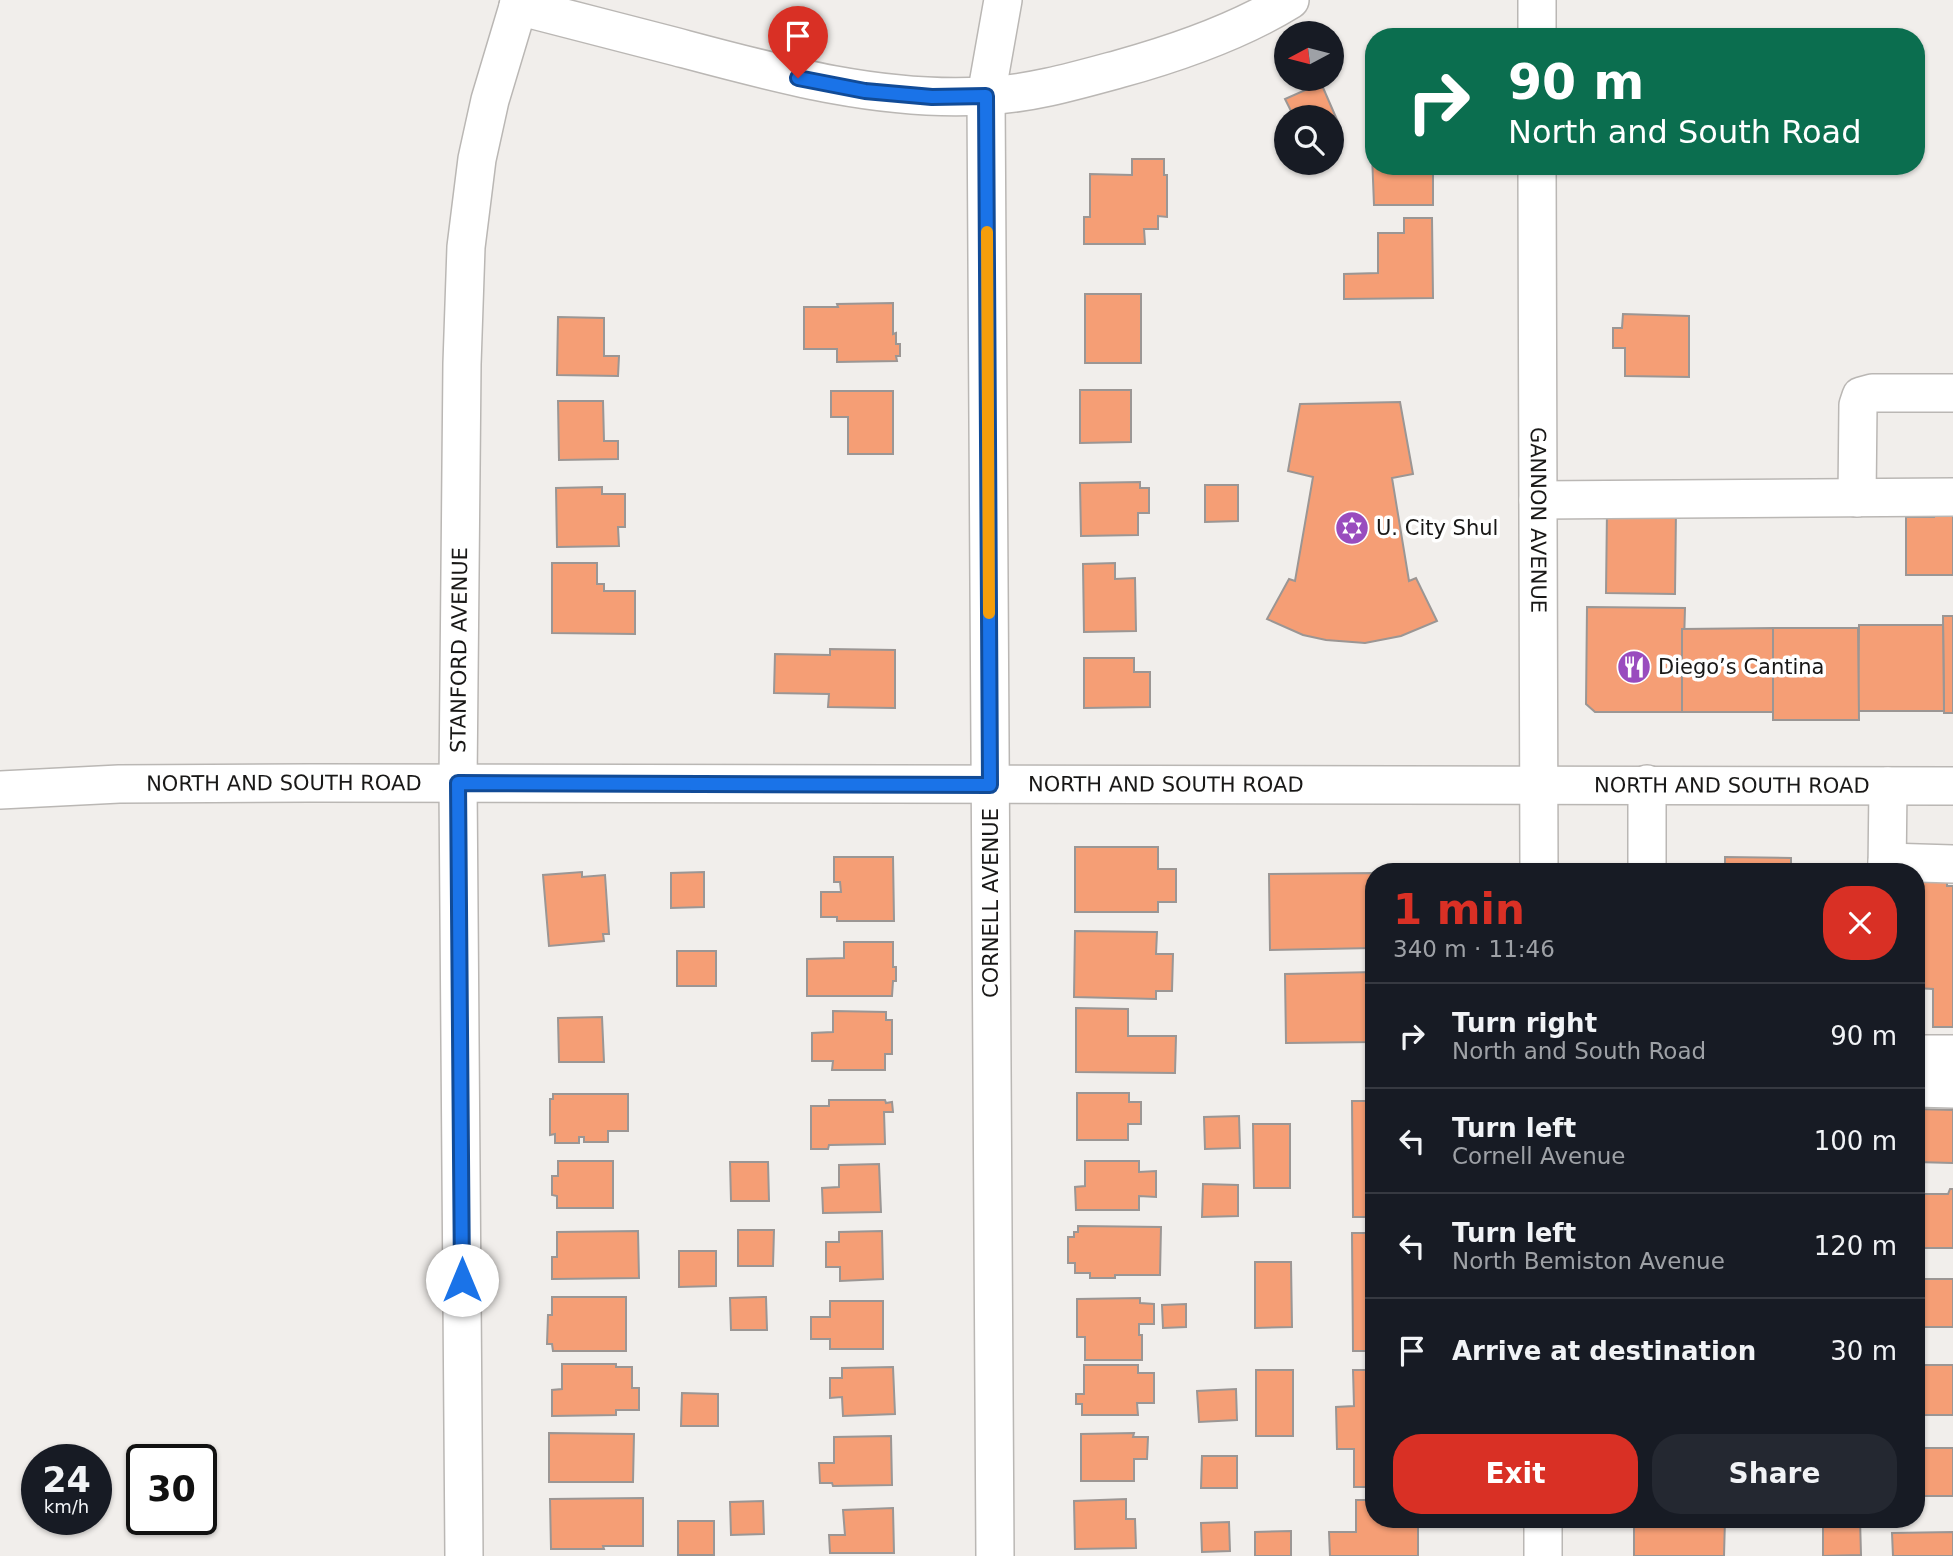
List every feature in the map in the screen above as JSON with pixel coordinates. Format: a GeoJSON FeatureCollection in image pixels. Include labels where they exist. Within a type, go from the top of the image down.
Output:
{"type":"FeatureCollection","features":[{"type":"Feature","properties":{"kind":"street","name":"CORNELL AVENUE"},"geometry":{"type":"LineString","coordinates":[[995,1556],[986,96],[1003,0]]}},
{"type":"Feature","properties":{"kind":"street"},"geometry":{"type":"LineString","coordinates":[[519,3],[776,74],[879,92],[932,97],[986,96],[1058,86],[1148,61],[1231,30],[1290,0]]}},
{"type":"Feature","properties":{"kind":"street"},"geometry":{"type":"LineString","coordinates":[[1537,0],[1537,28]]}},
{"type":"Feature","properties":{"kind":"street","name":"STANFORD AVENUE"},"geometry":{"type":"LineString","coordinates":[[464,1556],[458,783],[462,364],[466,247],[477,159],[490,100],[519,3]]}},
{"type":"Feature","properties":{"kind":"street","name":"GANNON AVENUE"},"geometry":{"type":"LineString","coordinates":[[1537,175],[1539,863]]}},
{"type":"Feature","properties":{"kind":"street"},"geometry":{"type":"LineString","coordinates":[[1857,498],[1858,405],[1861,396],[1872,393],[1953,393]]}},
{"type":"Feature","properties":{"kind":"street"},"geometry":{"type":"LineString","coordinates":[[1538,500],[1953,497]]}},
{"type":"Feature","properties":{"kind":"street","name":"NORTH AND SOUTH ROAD"},"geometry":{"type":"LineString","coordinates":[[0,790],[119,784],[458,783],[1953,786]]}},
{"type":"Feature","properties":{"kind":"street"},"geometry":{"type":"LineString","coordinates":[[1647,784],[1647,863]]}},
{"type":"Feature","properties":{"kind":"street"},"geometry":{"type":"LineString","coordinates":[[1887,863],[1888,786]]}},
{"type":"Feature","properties":{"kind":"street"},"geometry":{"type":"LineString","coordinates":[[1925,865],[1953,864]]}},
{"type":"Feature","properties":{"kind":"street"},"geometry":{"type":"LineString","coordinates":[[1925,1054],[1953,1054]]}},
{"type":"Feature","properties":{"kind":"street"},"geometry":{"type":"LineString","coordinates":[[1925,1088],[1953,1089]]}},
{"type":"Feature","properties":{"kind":"street"},"geometry":{"type":"LineString","coordinates":[[1543,1528],[1543,1556]]}},
{"type":"Feature","properties":{"kind":"building"},"geometry":{"type":"Polygon","coordinates":[[[1303,91],[1324,91],[1331,105],[1288,105],[1285,99],[1303,91]]]}},
{"type":"Feature","properties":{"kind":"building"},"geometry":{"type":"Polygon","coordinates":[[[1132,159],[1164,159],[1164,175],[1167,175],[1167,217],[1158,216],[1158,229],[1144,229],[1145,244],[1084,244],[1084,217],[1090,217],[1090,174],[1132,175],[1132,159]]]}},
{"type":"Feature","properties":{"kind":"building"},"geometry":{"type":"Polygon","coordinates":[[[1373,175],[1433,175],[1433,205],[1374,205],[1373,175]]]}},
{"type":"Feature","properties":{"kind":"building"},"geometry":{"type":"Polygon","coordinates":[[[1404,218],[1432,218],[1433,298],[1344,299],[1344,274],[1378,273],[1378,233],[1404,233],[1404,218]]]}},
{"type":"Feature","properties":{"kind":"building"},"geometry":{"type":"Polygon","coordinates":[[[1085,294],[1141,294],[1141,363],[1085,363],[1085,294]]]}},
{"type":"Feature","properties":{"kind":"building"},"geometry":{"type":"Polygon","coordinates":[[[893,303],[893,334],[896,333],[896,344],[900,344],[897,361],[837,362],[837,349],[804,349],[804,307],[893,303]]]}},
{"type":"Feature","properties":{"kind":"building"},"geometry":{"type":"Polygon","coordinates":[[[1623,314],[1689,316],[1689,377],[1625,376],[1625,348],[1613,348],[1613,328],[1622,328],[1623,314]]]}},
{"type":"Feature","properties":{"kind":"building"},"geometry":{"type":"Polygon","coordinates":[[[558,317],[604,318],[604,356],[619,356],[618,376],[557,375],[558,317]]]}},
{"type":"Feature","properties":{"kind":"building"},"geometry":{"type":"Polygon","coordinates":[[[1080,390],[1131,390],[1131,442],[1080,443],[1080,390]]]}},
{"type":"Feature","properties":{"kind":"building"},"geometry":{"type":"Polygon","coordinates":[[[831,391],[893,391],[893,454],[848,454],[848,417],[831,417],[831,391]]]}},
{"type":"Feature","properties":{"kind":"building"},"geometry":{"type":"Polygon","coordinates":[[[558,401],[603,401],[604,441],[618,441],[618,459],[559,460],[558,401]]]}},
{"type":"Feature","properties":{"kind":"building","name":"U. City Shul"},"geometry":{"type":"Polygon","coordinates":[[[1400,402],[1413,474],[1392,478],[1409,581],[1416,578],[1437,621],[1401,636],[1365,643],[1303,635],[1267,619],[1289,579],[1295,581],[1313,477],[1288,471],[1300,404],[1400,402]]]}},
{"type":"Feature","properties":{"kind":"building"},"geometry":{"type":"Polygon","coordinates":[[[1140,482],[1140,488],[1149,488],[1149,513],[1138,513],[1138,535],[1081,536],[1080,483],[1140,482]]]}},
{"type":"Feature","properties":{"kind":"building"},"geometry":{"type":"Polygon","coordinates":[[[1205,485],[1238,485],[1238,521],[1205,522],[1205,485]]]}},
{"type":"Feature","properties":{"kind":"building"},"geometry":{"type":"Polygon","coordinates":[[[602,487],[602,494],[625,494],[625,527],[618,527],[619,546],[557,547],[556,488],[602,487]]]}},
{"type":"Feature","properties":{"kind":"building"},"geometry":{"type":"Polygon","coordinates":[[[1607,510],[1676,510],[1675,594],[1606,593],[1607,510]]]}},
{"type":"Feature","properties":{"kind":"building"},"geometry":{"type":"Polygon","coordinates":[[[1934,512],[1953,512],[1953,575],[1906,575],[1906,517],[1934,517],[1934,512]]]}},
{"type":"Feature","properties":{"kind":"building"},"geometry":{"type":"Polygon","coordinates":[[[552,563],[597,563],[597,584],[604,584],[604,591],[635,591],[635,634],[552,633],[552,563]]]}},
{"type":"Feature","properties":{"kind":"building"},"geometry":{"type":"Polygon","coordinates":[[[1115,563],[1115,579],[1135,578],[1136,631],[1084,632],[1083,564],[1115,563]]]}},
{"type":"Feature","properties":{"kind":"building","name":"Diego’s Cantina"},"geometry":{"type":"Polygon","coordinates":[[[1587,607],[1685,608],[1682,712],[1595,712],[1586,704],[1587,607]]]}},
{"type":"Feature","properties":{"kind":"building"},"geometry":{"type":"Polygon","coordinates":[[[1943,616],[1953,616],[1953,713],[1944,713],[1943,616]]]}},
{"type":"Feature","properties":{"kind":"building"},"geometry":{"type":"Polygon","coordinates":[[[1859,625],[1943,625],[1944,711],[1858,711],[1859,625]]]}},
{"type":"Feature","properties":{"kind":"building"},"geometry":{"type":"Polygon","coordinates":[[[1773,628],[1858,628],[1859,720],[1773,720],[1773,628]]]}},
{"type":"Feature","properties":{"kind":"building"},"geometry":{"type":"Polygon","coordinates":[[[1773,628],[1773,712],[1682,712],[1682,629],[1773,628]]]}},
{"type":"Feature","properties":{"kind":"building"},"geometry":{"type":"Polygon","coordinates":[[[830,649],[895,650],[895,708],[828,707],[829,694],[774,693],[775,654],[830,655],[830,649]]]}},
{"type":"Feature","properties":{"kind":"building"},"geometry":{"type":"Polygon","coordinates":[[[1084,658],[1134,658],[1134,672],[1150,672],[1150,707],[1084,708],[1084,658]]]}},
{"type":"Feature","properties":{"kind":"building"},"geometry":{"type":"Polygon","coordinates":[[[1075,847],[1158,847],[1158,869],[1176,869],[1176,902],[1158,902],[1158,912],[1075,912],[1075,847]]]}},
{"type":"Feature","properties":{"kind":"building"},"geometry":{"type":"Polygon","coordinates":[[[834,857],[893,857],[894,921],[837,921],[837,917],[821,917],[821,892],[841,892],[840,882],[834,882],[834,857]]]}},
{"type":"Feature","properties":{"kind":"building"},"geometry":{"type":"Polygon","coordinates":[[[1725,857],[1791,858],[1791,863],[1725,863],[1725,857]]]}},
{"type":"Feature","properties":{"kind":"building"},"geometry":{"type":"Polygon","coordinates":[[[582,872],[582,877],[605,875],[609,934],[603,934],[604,941],[549,946],[543,875],[582,872]]]}},
{"type":"Feature","properties":{"kind":"building"},"geometry":{"type":"Polygon","coordinates":[[[704,872],[704,907],[671,908],[671,873],[704,872]]]}},
{"type":"Feature","properties":{"kind":"building"},"geometry":{"type":"Polygon","coordinates":[[[1365,873],[1365,948],[1270,950],[1269,874],[1365,873]]]}},
{"type":"Feature","properties":{"kind":"building"},"geometry":{"type":"Polygon","coordinates":[[[1925,875],[1947,877],[1947,886],[1953,886],[1953,1027],[1933,1027],[1933,989],[1925,989],[1925,875]]]}},
{"type":"Feature","properties":{"kind":"building"},"geometry":{"type":"Polygon","coordinates":[[[1075,931],[1157,932],[1156,954],[1173,954],[1172,991],[1156,991],[1156,999],[1074,997],[1075,931]]]}},
{"type":"Feature","properties":{"kind":"building"},"geometry":{"type":"Polygon","coordinates":[[[844,942],[893,942],[896,981],[893,981],[892,996],[807,996],[807,959],[844,958],[844,942]]]}},
{"type":"Feature","properties":{"kind":"building"},"geometry":{"type":"Polygon","coordinates":[[[677,951],[716,951],[716,986],[677,986],[677,951]]]}},
{"type":"Feature","properties":{"kind":"building"},"geometry":{"type":"Polygon","coordinates":[[[1365,972],[1365,1042],[1286,1043],[1285,974],[1365,972]]]}},
{"type":"Feature","properties":{"kind":"building"},"geometry":{"type":"Polygon","coordinates":[[[1076,1008],[1128,1009],[1128,1036],[1176,1036],[1175,1073],[1076,1072],[1076,1008]]]}},
{"type":"Feature","properties":{"kind":"building"},"geometry":{"type":"Polygon","coordinates":[[[833,1011],[886,1012],[886,1020],[892,1020],[892,1054],[885,1054],[885,1070],[832,1070],[833,1061],[812,1061],[812,1033],[833,1032],[833,1011]]]}},
{"type":"Feature","properties":{"kind":"building"},"geometry":{"type":"Polygon","coordinates":[[[602,1017],[604,1062],[559,1062],[558,1018],[602,1017]]]}},
{"type":"Feature","properties":{"kind":"building"},"geometry":{"type":"Polygon","coordinates":[[[1077,1093],[1129,1093],[1129,1102],[1141,1102],[1141,1124],[1128,1124],[1128,1140],[1077,1140],[1077,1093]]]}},
{"type":"Feature","properties":{"kind":"building"},"geometry":{"type":"Polygon","coordinates":[[[553,1094],[628,1094],[628,1131],[608,1131],[608,1142],[584,1142],[584,1137],[579,1137],[579,1143],[555,1143],[555,1134],[550,1135],[550,1099],[553,1099],[553,1094]]]}},
{"type":"Feature","properties":{"kind":"building"},"geometry":{"type":"Polygon","coordinates":[[[829,1100],[892,1102],[893,1112],[884,1112],[885,1144],[829,1145],[828,1149],[811,1149],[811,1106],[829,1106],[829,1100]]]}},
{"type":"Feature","properties":{"kind":"building"},"geometry":{"type":"Polygon","coordinates":[[[1352,1101],[1365,1101],[1365,1217],[1353,1217],[1352,1101]]]}},
{"type":"Feature","properties":{"kind":"building"},"geometry":{"type":"Polygon","coordinates":[[[1925,1109],[1953,1110],[1953,1163],[1925,1162],[1925,1109]]]}},
{"type":"Feature","properties":{"kind":"building"},"geometry":{"type":"Polygon","coordinates":[[[1239,1116],[1240,1148],[1205,1149],[1204,1117],[1239,1116]]]}},
{"type":"Feature","properties":{"kind":"building"},"geometry":{"type":"Polygon","coordinates":[[[1253,1124],[1290,1124],[1290,1188],[1254,1188],[1253,1124]]]}},
{"type":"Feature","properties":{"kind":"building"},"geometry":{"type":"Polygon","coordinates":[[[558,1161],[613,1161],[613,1208],[557,1208],[557,1196],[552,1195],[552,1176],[558,1176],[558,1161]]]}},
{"type":"Feature","properties":{"kind":"building"},"geometry":{"type":"Polygon","coordinates":[[[1085,1161],[1139,1161],[1139,1172],[1156,1171],[1156,1197],[1139,1196],[1139,1210],[1076,1210],[1075,1187],[1085,1186],[1085,1161]]]}},
{"type":"Feature","properties":{"kind":"building"},"geometry":{"type":"Polygon","coordinates":[[[730,1162],[768,1162],[769,1201],[731,1201],[730,1162]]]}},
{"type":"Feature","properties":{"kind":"building"},"geometry":{"type":"Polygon","coordinates":[[[879,1164],[881,1212],[823,1213],[822,1188],[839,1187],[839,1165],[879,1164]]]}},
{"type":"Feature","properties":{"kind":"building"},"geometry":{"type":"Polygon","coordinates":[[[1203,1184],[1238,1185],[1238,1216],[1202,1217],[1203,1184]]]}},
{"type":"Feature","properties":{"kind":"building"},"geometry":{"type":"Polygon","coordinates":[[[1950,1189],[1953,1189],[1953,1248],[1925,1248],[1925,1194],[1948,1194],[1950,1189]]]}},
{"type":"Feature","properties":{"kind":"building"},"geometry":{"type":"Polygon","coordinates":[[[1078,1226],[1161,1227],[1160,1275],[1090,1278],[1090,1273],[1075,1273],[1075,1263],[1068,1263],[1068,1237],[1074,1237],[1078,1226]]]}},
{"type":"Feature","properties":{"kind":"building"},"geometry":{"type":"Polygon","coordinates":[[[738,1230],[774,1230],[773,1266],[738,1266],[738,1230]]]}},
{"type":"Feature","properties":{"kind":"building"},"geometry":{"type":"Polygon","coordinates":[[[638,1231],[639,1278],[552,1279],[552,1257],[557,1257],[557,1232],[638,1231]]]}},
{"type":"Feature","properties":{"kind":"building"},"geometry":{"type":"Polygon","coordinates":[[[882,1231],[883,1279],[840,1281],[840,1267],[826,1267],[826,1242],[839,1242],[839,1232],[882,1231]]]}},
{"type":"Feature","properties":{"kind":"building"},"geometry":{"type":"Polygon","coordinates":[[[1352,1233],[1365,1233],[1365,1351],[1353,1351],[1352,1233]]]}},
{"type":"Feature","properties":{"kind":"building"},"geometry":{"type":"Polygon","coordinates":[[[679,1251],[716,1251],[716,1286],[679,1287],[679,1251]]]}},
{"type":"Feature","properties":{"kind":"building"},"geometry":{"type":"Polygon","coordinates":[[[1255,1262],[1291,1262],[1292,1327],[1255,1328],[1255,1262]]]}},
{"type":"Feature","properties":{"kind":"building"},"geometry":{"type":"Polygon","coordinates":[[[1925,1279],[1953,1279],[1953,1327],[1925,1327],[1925,1279]]]}},
{"type":"Feature","properties":{"kind":"building"},"geometry":{"type":"Polygon","coordinates":[[[552,1297],[626,1297],[626,1351],[553,1351],[552,1344],[547,1344],[552,1297]]]}},
{"type":"Feature","properties":{"kind":"building"},"geometry":{"type":"Polygon","coordinates":[[[766,1297],[767,1330],[731,1330],[730,1298],[766,1297]]]}},
{"type":"Feature","properties":{"kind":"building"},"geometry":{"type":"Polygon","coordinates":[[[1140,1298],[1140,1303],[1154,1304],[1154,1324],[1139,1324],[1142,1360],[1085,1360],[1085,1337],[1077,1337],[1077,1299],[1140,1298]]]}},
{"type":"Feature","properties":{"kind":"building"},"geometry":{"type":"Polygon","coordinates":[[[830,1301],[883,1301],[883,1349],[830,1349],[830,1339],[811,1339],[811,1317],[830,1317],[830,1301]]]}},
{"type":"Feature","properties":{"kind":"building"},"geometry":{"type":"Polygon","coordinates":[[[1186,1304],[1186,1327],[1163,1328],[1162,1305],[1186,1304]]]}},
{"type":"Feature","properties":{"kind":"building"},"geometry":{"type":"Polygon","coordinates":[[[562,1364],[616,1364],[616,1367],[632,1367],[632,1388],[639,1388],[639,1410],[616,1410],[616,1415],[552,1416],[552,1390],[562,1389],[562,1364]]]}},
{"type":"Feature","properties":{"kind":"building"},"geometry":{"type":"Polygon","coordinates":[[[1084,1365],[1138,1365],[1138,1373],[1154,1373],[1154,1403],[1137,1403],[1138,1415],[1082,1415],[1082,1404],[1076,1404],[1076,1394],[1084,1394],[1084,1365]]]}},
{"type":"Feature","properties":{"kind":"building"},"geometry":{"type":"Polygon","coordinates":[[[1925,1365],[1953,1365],[1953,1415],[1925,1415],[1925,1365]]]}},
{"type":"Feature","properties":{"kind":"building"},"geometry":{"type":"Polygon","coordinates":[[[893,1367],[895,1414],[843,1416],[842,1397],[830,1398],[830,1378],[842,1378],[842,1368],[893,1367]]]}},
{"type":"Feature","properties":{"kind":"building"},"geometry":{"type":"Polygon","coordinates":[[[1256,1370],[1293,1370],[1293,1436],[1256,1436],[1256,1370]]]}},
{"type":"Feature","properties":{"kind":"building"},"geometry":{"type":"Polygon","coordinates":[[[1353,1370],[1365,1370],[1365,1487],[1354,1487],[1354,1449],[1337,1449],[1336,1407],[1354,1406],[1353,1370]]]}},
{"type":"Feature","properties":{"kind":"building"},"geometry":{"type":"Polygon","coordinates":[[[1236,1389],[1237,1420],[1199,1422],[1197,1391],[1236,1389]]]}},
{"type":"Feature","properties":{"kind":"building"},"geometry":{"type":"Polygon","coordinates":[[[682,1393],[718,1394],[718,1426],[681,1426],[682,1393]]]}},
{"type":"Feature","properties":{"kind":"building"},"geometry":{"type":"Polygon","coordinates":[[[549,1433],[634,1434],[633,1482],[549,1482],[549,1433]]]}},
{"type":"Feature","properties":{"kind":"building"},"geometry":{"type":"Polygon","coordinates":[[[1134,1433],[1133,1437],[1148,1437],[1147,1459],[1134,1459],[1134,1481],[1081,1481],[1081,1434],[1134,1433]]]}},
{"type":"Feature","properties":{"kind":"building"},"geometry":{"type":"Polygon","coordinates":[[[891,1436],[892,1485],[833,1486],[832,1483],[820,1483],[819,1463],[834,1463],[834,1437],[891,1436]]]}},
{"type":"Feature","properties":{"kind":"building"},"geometry":{"type":"Polygon","coordinates":[[[1925,1448],[1953,1448],[1953,1496],[1925,1496],[1925,1448]]]}},
{"type":"Feature","properties":{"kind":"building"},"geometry":{"type":"Polygon","coordinates":[[[1202,1456],[1237,1456],[1237,1488],[1201,1488],[1202,1456]]]}},
{"type":"Feature","properties":{"kind":"building"},"geometry":{"type":"Polygon","coordinates":[[[643,1498],[643,1546],[551,1549],[550,1499],[643,1498]]]}},
{"type":"Feature","properties":{"kind":"building"},"geometry":{"type":"Polygon","coordinates":[[[1126,1499],[1126,1519],[1135,1519],[1136,1548],[1075,1549],[1074,1501],[1126,1499]]]}},
{"type":"Feature","properties":{"kind":"building"},"geometry":{"type":"Polygon","coordinates":[[[1356,1500],[1365,1500],[1365,1528],[1418,1528],[1418,1556],[1330,1556],[1329,1532],[1356,1532],[1356,1500]]]}},
{"type":"Feature","properties":{"kind":"building"},"geometry":{"type":"Polygon","coordinates":[[[763,1501],[764,1534],[731,1535],[730,1502],[763,1501]]]}},
{"type":"Feature","properties":{"kind":"building"},"geometry":{"type":"Polygon","coordinates":[[[893,1508],[894,1553],[830,1553],[829,1535],[845,1535],[843,1510],[893,1508]]]}},
{"type":"Feature","properties":{"kind":"building"},"geometry":{"type":"Polygon","coordinates":[[[678,1521],[714,1521],[714,1555],[678,1555],[678,1521]]]}},
{"type":"Feature","properties":{"kind":"building"},"geometry":{"type":"Polygon","coordinates":[[[1229,1522],[1230,1551],[1202,1552],[1201,1523],[1229,1522]]]}},
{"type":"Feature","properties":{"kind":"building"},"geometry":{"type":"Polygon","coordinates":[[[1634,1528],[1725,1528],[1724,1556],[1634,1556],[1634,1528]]]}},
{"type":"Feature","properties":{"kind":"building"},"geometry":{"type":"Polygon","coordinates":[[[1823,1528],[1860,1528],[1861,1555],[1823,1556],[1823,1528]]]}},
{"type":"Feature","properties":{"kind":"building"},"geometry":{"type":"Polygon","coordinates":[[[1291,1531],[1291,1556],[1255,1556],[1255,1532],[1291,1531]]]}},
{"type":"Feature","properties":{"kind":"building"},"geometry":{"type":"Polygon","coordinates":[[[1953,1532],[1953,1556],[1893,1556],[1892,1533],[1953,1532]]]}},
{"type":"Feature","properties":{"kind":"slow traffic"},"geometry":{"type":"LineString","coordinates":[[987,232],[989,613]]}},
{"type":"Feature","properties":{"kind":"place","name":"U. City Shul"},"geometry":{"type":"Point","coordinates":[1352,528]}},
{"type":"Feature","properties":{"kind":"place","name":"Diego’s Cantina"},"geometry":{"type":"Point","coordinates":[1634,667]}},
{"type":"Feature","properties":{"kind":"route"},"geometry":{"type":"LineString","coordinates":[[462,1280],[458,783],[990,785],[986,96],[932,97],[865,91],[798,78]]}}]}
